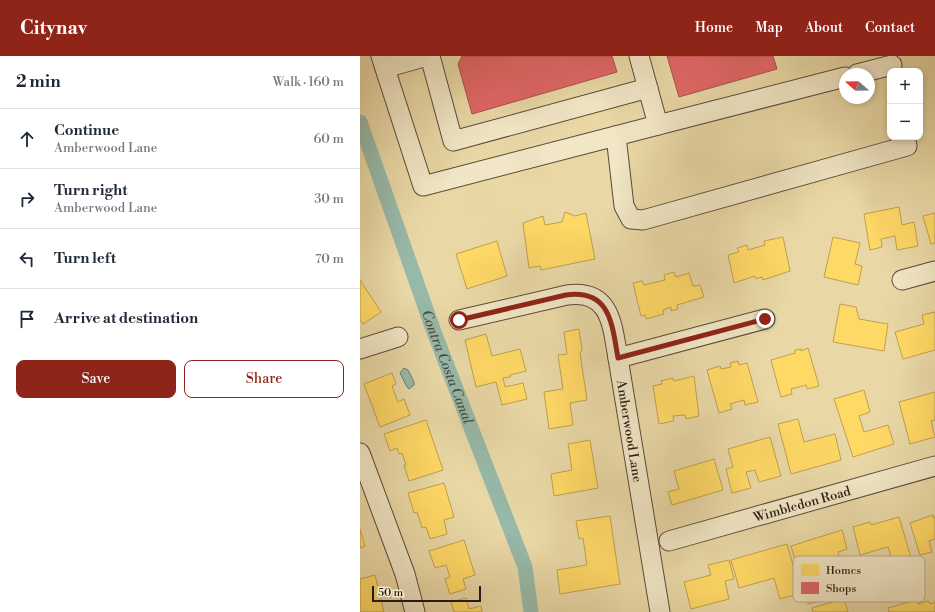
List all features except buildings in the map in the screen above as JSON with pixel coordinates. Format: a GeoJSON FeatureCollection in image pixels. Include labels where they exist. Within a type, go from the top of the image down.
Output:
{"type":"FeatureCollection","features":[{"type":"Feature","properties":{"kind":"street"},"geometry":{"type":"LineString","coordinates":[[648,88],[453,142],[429,56],[383,62],[423,186],[839,79]]}},
{"type":"Feature","properties":{"kind":"street"},"geometry":{"type":"LineString","coordinates":[[639,56],[658,125]]}},
{"type":"Feature","properties":{"kind":"street"},"geometry":{"type":"LineString","coordinates":[[875,69],[892,64]]}},
{"type":"Feature","properties":{"kind":"street"},"geometry":{"type":"LineString","coordinates":[[616,136],[624,206],[631,219],[643,220],[907,146],[906,140]]}},
{"type":"Feature","properties":{"kind":"street"},"geometry":{"type":"LineString","coordinates":[[902,280],[935,271]]}},
{"type":"Feature","properties":{"kind":"street","name":"Amberwood Lane"},"geometry":{"type":"LineString","coordinates":[[459,320],[578,293],[586,294],[604,306],[610,318],[618,358],[660,612]]}},
{"type":"Feature","properties":{"kind":"street"},"geometry":{"type":"LineString","coordinates":[[618,358],[765,319]]}},
{"type":"Feature","properties":{"kind":"street"},"geometry":{"type":"LineString","coordinates":[[360,349],[398,337]]}},
{"type":"Feature","properties":{"kind":"street"},"geometry":{"type":"LineString","coordinates":[[360,456],[406,574],[415,612]]}},
{"type":"Feature","properties":{"kind":"street","name":"Wimbledon Road"},"geometry":{"type":"LineString","coordinates":[[669,541],[935,466]]}},
{"type":"Feature","properties":{"kind":"shaded area"},"geometry":{"type":"Polygon","coordinates":[[[404,368],[408,370],[414,382],[414,385],[409,389],[400,373],[404,368]]]}},
{"type":"Feature","properties":{"kind":"waterway","name":"Contra Costa Canal"},"geometry":{"type":"LineString","coordinates":[[360,122],[434,332],[525,567],[531,612]]}},
{"type":"Feature","properties":{"kind":"route"},"geometry":{"type":"LineString","coordinates":[[459,320],[566,295],[578,293],[586,294],[604,306],[610,318],[618,358],[765,319]]}}]}
